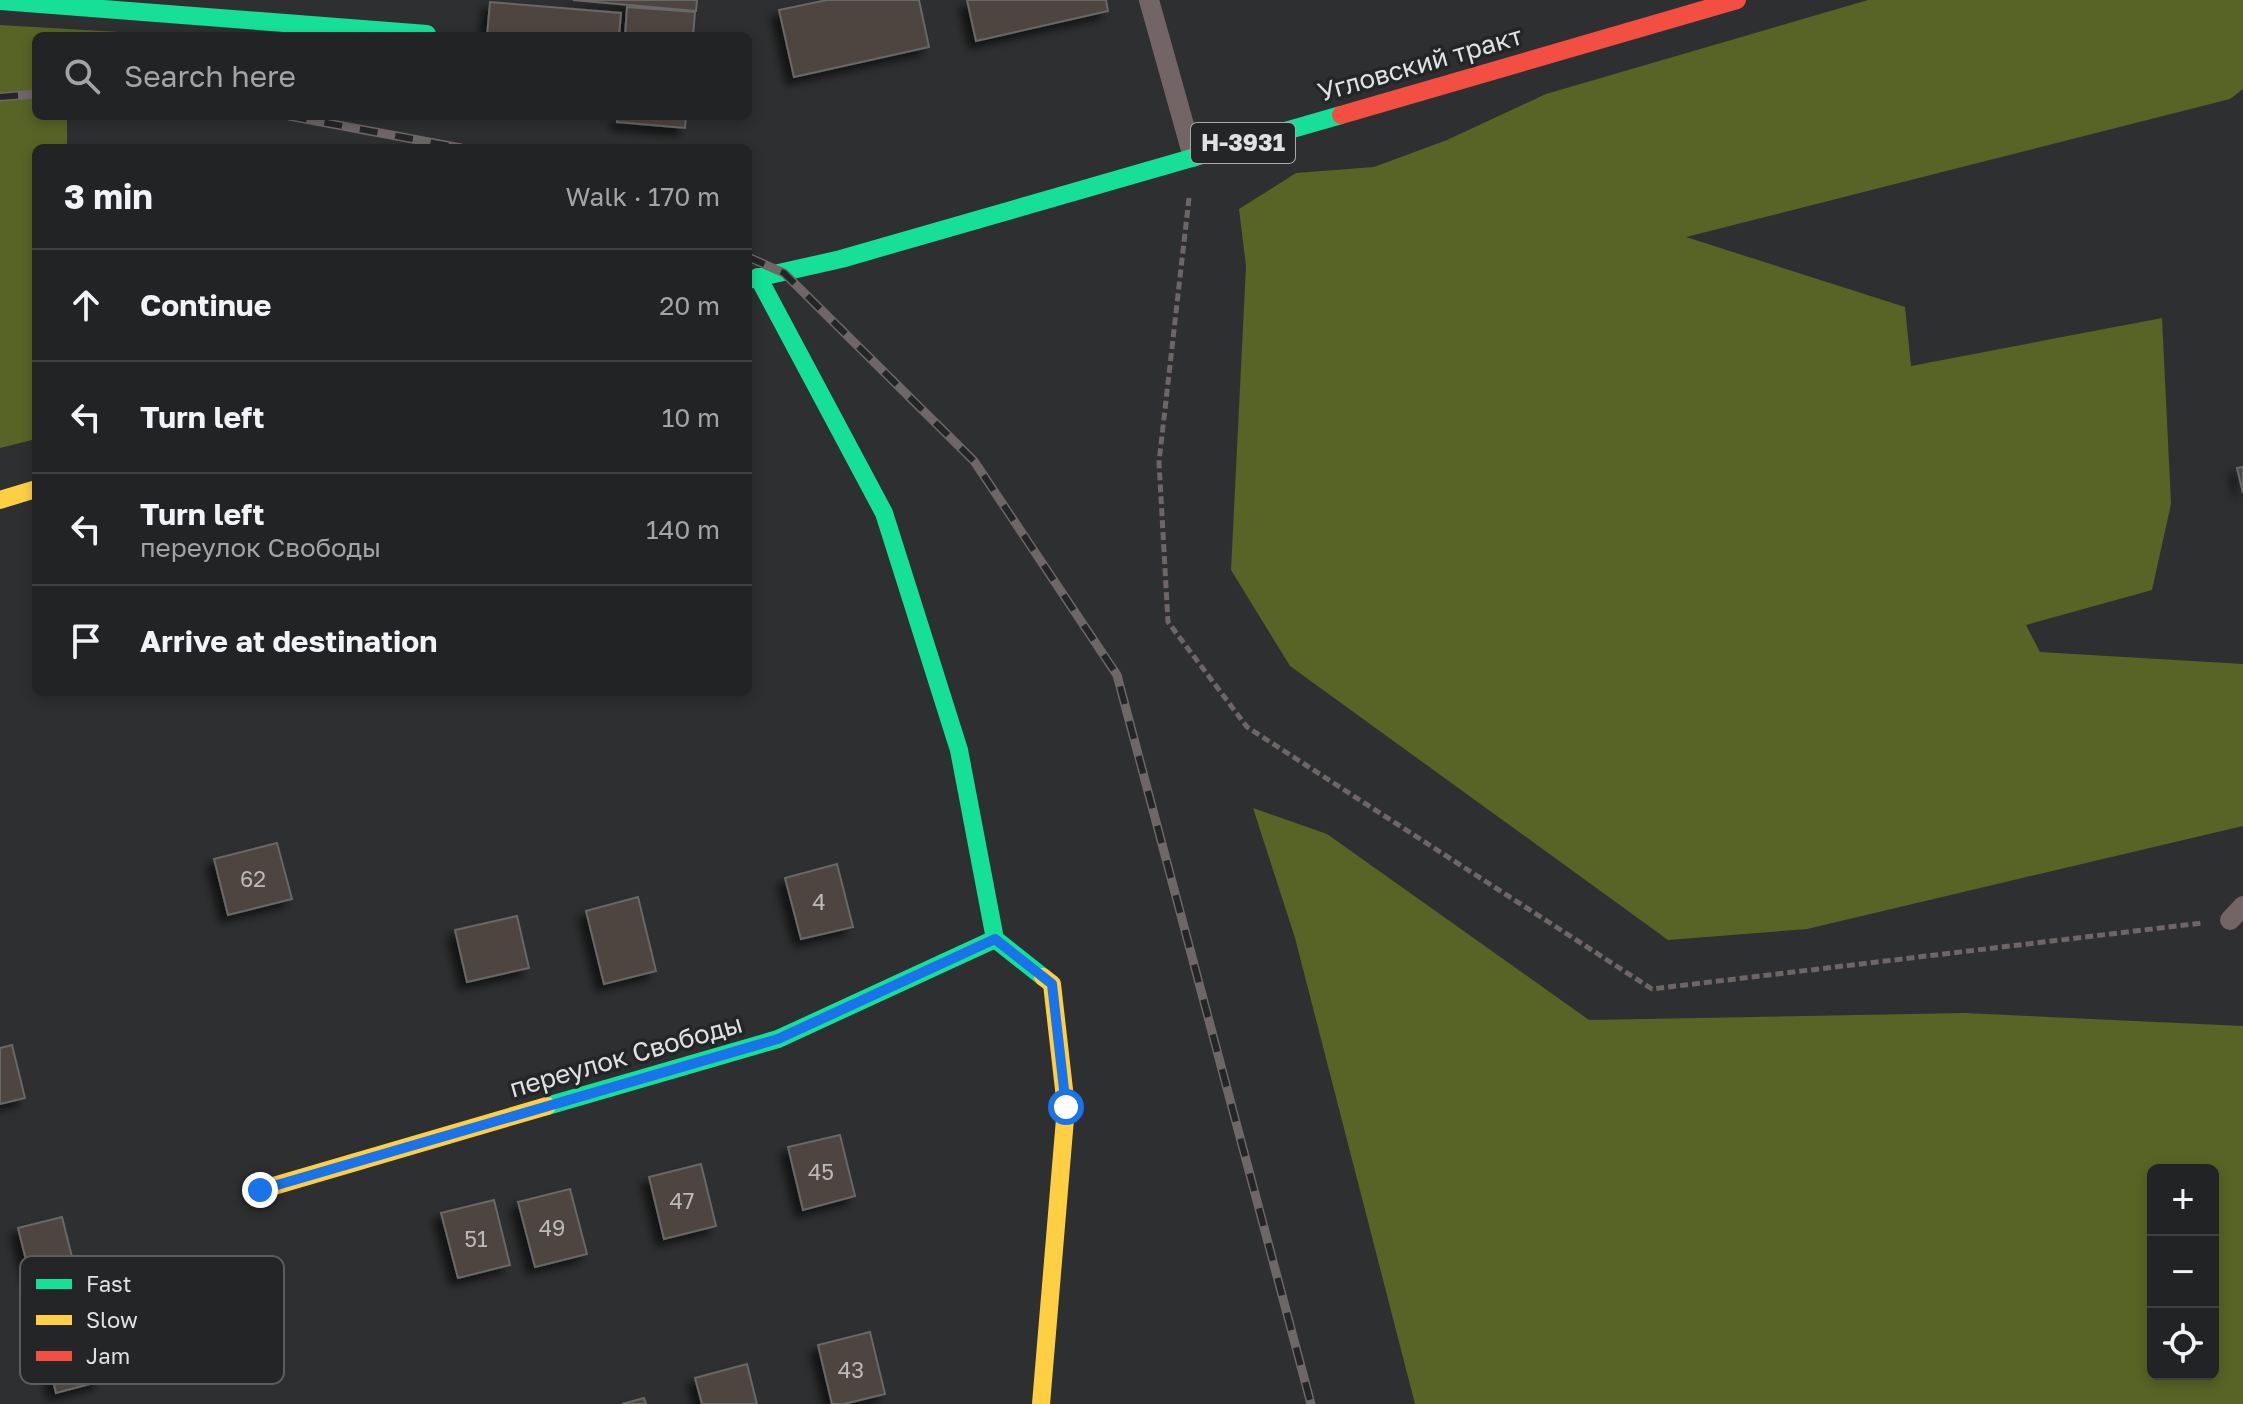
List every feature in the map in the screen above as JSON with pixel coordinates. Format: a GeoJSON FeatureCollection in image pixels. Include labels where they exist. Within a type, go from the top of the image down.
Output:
{"type":"FeatureCollection","features":[{"type":"Feature","properties":{"kind":"main road","name":"Угловский тракт"},"geometry":{"type":"LineString","coordinates":[[753,278],[841,259],[1737,0]]}},
{"type":"Feature","properties":{"kind":"main road"},"geometry":{"type":"LineString","coordinates":[[0,1],[401,32]]}},
{"type":"Feature","properties":{"kind":"main road"},"geometry":{"type":"LineString","coordinates":[[753,278],[884,513],[959,750],[995,939],[1052,984],[1066,1107],[1041,1404]]}},
{"type":"Feature","properties":{"kind":"main road"},"geometry":{"type":"LineString","coordinates":[[0,500],[32,490]]}},
{"type":"Feature","properties":{"kind":"main road","name":"переулок Свободы"},"geometry":{"type":"LineString","coordinates":[[260,1190],[778,1039],[995,939]]}},
{"type":"Feature","properties":{"kind":"lane"},"geometry":{"type":"LineString","coordinates":[[1149,0],[1193,157]]}},
{"type":"Feature","properties":{"kind":"path"},"geometry":{"type":"LineString","coordinates":[[1193,157],[1159,462],[1168,622],[1247,727],[1652,989],[2236,913]]}},
{"type":"Feature","properties":{"kind":"green space"},"geometry":{"type":"Polygon","coordinates":[[[1868,0],[2243,0],[2243,89],[2230,99],[1686,237],[1905,307],[1911,366],[2162,318],[2171,504],[2152,590],[2026,625],[2040,652],[2243,664],[2243,826],[1807,929],[1668,940],[1290,666],[1231,570],[1246,266],[1239,209],[1296,173],[1374,167],[1447,140],[1546,94],[1868,0]]]}},
{"type":"Feature","properties":{"kind":"green space"},"geometry":{"type":"Polygon","coordinates":[[[0,25],[119,32],[32,32],[32,120],[67,120],[67,144],[32,144],[32,440],[0,448],[0,25]]]}},
{"type":"Feature","properties":{"kind":"green space"},"geometry":{"type":"Polygon","coordinates":[[[1253,808],[1327,834],[1589,1020],[1965,1013],[2243,1026],[2243,1404],[1415,1404],[1295,938],[1253,808]]]}},
{"type":"Feature","properties":{"kind":"building"},"geometry":{"type":"Polygon","coordinates":[[[573,0],[697,0],[696,11],[573,0]]]}},
{"type":"Feature","properties":{"kind":"building"},"geometry":{"type":"Polygon","coordinates":[[[827,0],[919,0],[929,47],[794,77],[779,10],[827,0]]]}},
{"type":"Feature","properties":{"kind":"building"},"geometry":{"type":"Polygon","coordinates":[[[967,0],[1106,0],[1108,11],[976,41],[967,0]]]}},
{"type":"Feature","properties":{"kind":"building"},"geometry":{"type":"Polygon","coordinates":[[[490,2],[621,13],[619,32],[487,32],[490,2]]]}},
{"type":"Feature","properties":{"kind":"building"},"geometry":{"type":"Polygon","coordinates":[[[627,7],[695,12],[693,32],[625,32],[627,7]]]}},
{"type":"Feature","properties":{"kind":"building"},"geometry":{"type":"Polygon","coordinates":[[[617,120],[686,120],[685,128],[617,120]]]}},
{"type":"Feature","properties":{"kind":"building"},"geometry":{"type":"Polygon","coordinates":[[[2243,467],[2243,493],[2237,468],[2243,467]]]}},
{"type":"Feature","properties":{"kind":"building"},"geometry":{"type":"Polygon","coordinates":[[[277,843],[292,899],[228,915],[214,859],[277,843]]]}},
{"type":"Feature","properties":{"kind":"building"},"geometry":{"type":"Polygon","coordinates":[[[837,864],[853,927],[801,939],[785,878],[837,864]]]}},
{"type":"Feature","properties":{"kind":"building"},"geometry":{"type":"Polygon","coordinates":[[[638,897],[656,971],[604,984],[586,911],[638,897]]]}},
{"type":"Feature","properties":{"kind":"building"},"geometry":{"type":"Polygon","coordinates":[[[517,916],[529,968],[467,982],[455,930],[517,916]]]}},
{"type":"Feature","properties":{"kind":"building"},"geometry":{"type":"Polygon","coordinates":[[[12,1045],[25,1098],[0,1104],[0,1048],[12,1045]]]}},
{"type":"Feature","properties":{"kind":"building"},"geometry":{"type":"Polygon","coordinates":[[[840,1135],[855,1196],[803,1210],[788,1147],[840,1135]]]}},
{"type":"Feature","properties":{"kind":"building"},"geometry":{"type":"Polygon","coordinates":[[[701,1164],[716,1226],[664,1239],[649,1177],[701,1164]]]}},
{"type":"Feature","properties":{"kind":"building"},"geometry":{"type":"Polygon","coordinates":[[[570,1189],[587,1254],[535,1267],[518,1202],[570,1189]]]}},
{"type":"Feature","properties":{"kind":"building"},"geometry":{"type":"Polygon","coordinates":[[[494,1200],[510,1265],[458,1278],[441,1213],[494,1200]]]}},
{"type":"Feature","properties":{"kind":"building"},"geometry":{"type":"Polygon","coordinates":[[[62,1217],[72,1256],[25,1256],[18,1228],[62,1217]]]}},
{"type":"Feature","properties":{"kind":"building"},"geometry":{"type":"Polygon","coordinates":[[[870,1332],[885,1394],[832,1404],[818,1345],[870,1332]]]}},
{"type":"Feature","properties":{"kind":"building"},"geometry":{"type":"Polygon","coordinates":[[[747,1364],[757,1404],[702,1404],[695,1378],[747,1364]]]}},
{"type":"Feature","properties":{"kind":"building"},"geometry":{"type":"Polygon","coordinates":[[[54,1384],[90,1384],[56,1393],[54,1384]]]}},
{"type":"Feature","properties":{"kind":"building"},"geometry":{"type":"Polygon","coordinates":[[[644,1398],[646,1404],[622,1404],[644,1398]]]}},
{"type":"Feature","properties":{"kind":"railway"},"geometry":{"type":"LineString","coordinates":[[0,97],[32,94]]}},
{"type":"Feature","properties":{"kind":"railway"},"geometry":{"type":"LineString","coordinates":[[310,120],[440,144]]}},
{"type":"Feature","properties":{"kind":"railway"},"geometry":{"type":"LineString","coordinates":[[752,259],[784,273],[974,461],[1117,675],[1311,1404]]}},
{"type":"Feature","properties":{"kind":"traffic: fast"},"geometry":{"type":"LineString","coordinates":[[0,1],[401,32]]}},
{"type":"Feature","properties":{"kind":"traffic: fast"},"geometry":{"type":"LineString","coordinates":[[752,279],[841,259],[1341,115]]}},
{"type":"Feature","properties":{"kind":"traffic: fast"},"geometry":{"type":"LineString","coordinates":[[758,277],[884,513],[959,750],[995,939],[1043,977]]}},
{"type":"Feature","properties":{"kind":"traffic: fast"},"geometry":{"type":"LineString","coordinates":[[547,1106],[778,1039],[995,939]]}},
{"type":"Feature","properties":{"kind":"traffic: slow"},"geometry":{"type":"LineString","coordinates":[[0,500],[32,490]]}},
{"type":"Feature","properties":{"kind":"traffic: slow"},"geometry":{"type":"LineString","coordinates":[[1041,1404],[1066,1107],[1052,984],[1043,977]]}},
{"type":"Feature","properties":{"kind":"traffic: slow"},"geometry":{"type":"LineString","coordinates":[[260,1190],[547,1106]]}},
{"type":"Feature","properties":{"kind":"traffic: jam"},"geometry":{"type":"LineString","coordinates":[[1341,115],[1737,0]]}},
{"type":"Feature","properties":{"kind":"route"},"geometry":{"type":"LineString","coordinates":[[260,1190],[778,1039],[995,939],[1052,984],[1066,1107]]}}]}
